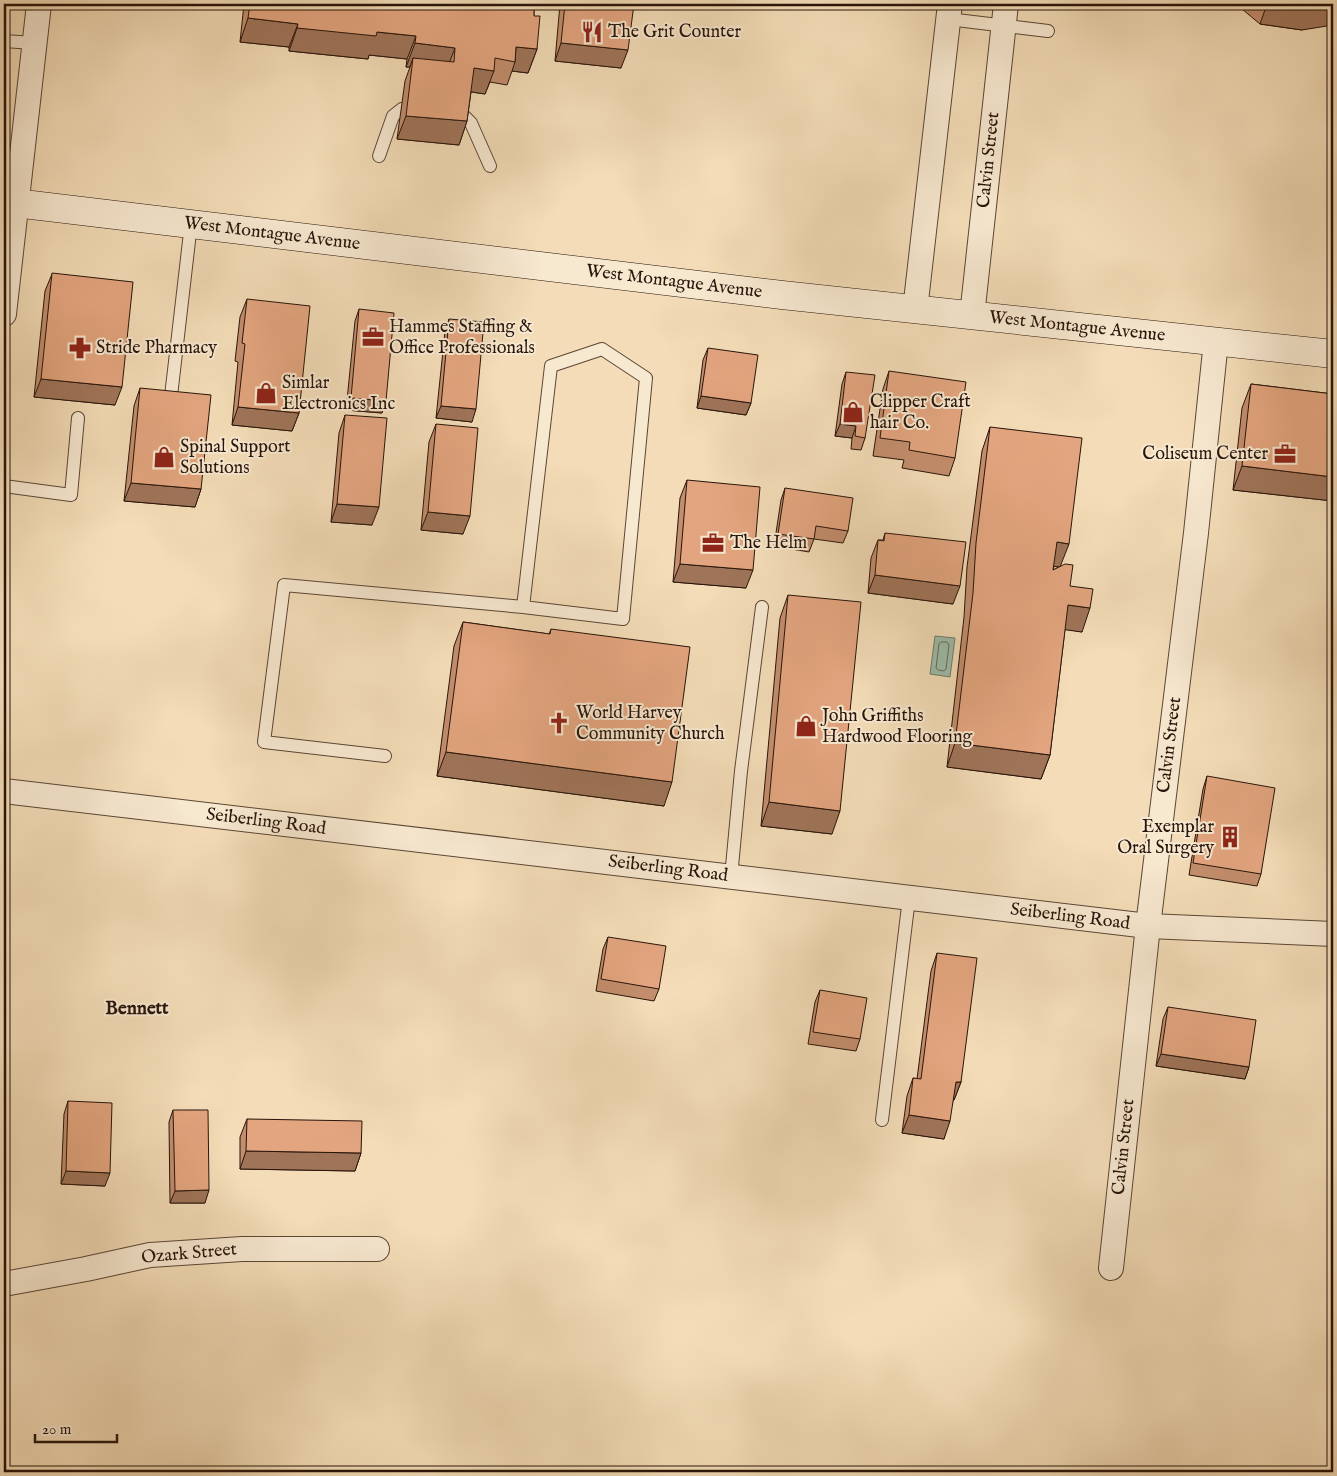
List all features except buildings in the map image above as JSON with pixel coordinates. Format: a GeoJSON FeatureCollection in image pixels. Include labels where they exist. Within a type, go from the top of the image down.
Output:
{"type":"FeatureCollection","features":[{"type":"Feature","properties":{"kind":"main road","name":"West Montague Avenue"},"geometry":{"type":"LineString","coordinates":[[8,203],[772,294],[1333,354]]}},
{"type":"Feature","properties":{"kind":"street"},"geometry":{"type":"LineString","coordinates":[[4,314],[8,203],[39,4]]}},
{"type":"Feature","properties":{"kind":"street"},"geometry":{"type":"LineString","coordinates":[[915,310],[949,12]]}},
{"type":"Feature","properties":{"kind":"street","name":"Calvin Street"},"geometry":{"type":"LineString","coordinates":[[972,316],[1004,14]]}},
{"type":"Feature","properties":{"kind":"street","name":"Calvin Street"},"geometry":{"type":"LineString","coordinates":[[1110,1268],[1148,926],[1196,533],[1216,341]]}},
{"type":"Feature","properties":{"kind":"street","name":"Seiberling Road"},"geometry":{"type":"LineString","coordinates":[[4,791],[1148,926],[1333,934]]}},
{"type":"Feature","properties":{"kind":"street","name":"Ozark Street"},"geometry":{"type":"LineString","coordinates":[[4,1284],[150,1255],[242,1249],[377,1249]]}},
{"type":"Feature","properties":{"kind":"lane"},"geometry":{"type":"LineString","coordinates":[[949,12],[1004,14],[1048,30]]}},
{"type":"Feature","properties":{"kind":"lane"},"geometry":{"type":"LineString","coordinates":[[4,41],[34,43]]}},
{"type":"Feature","properties":{"kind":"lane"},"geometry":{"type":"LineString","coordinates":[[379,156],[393,116],[402,109]]}},
{"type":"Feature","properties":{"kind":"lane"},"geometry":{"type":"LineString","coordinates":[[463,115],[471,123],[490,166]]}},
{"type":"Feature","properties":{"kind":"lane"},"geometry":{"type":"LineString","coordinates":[[171,396],[191,224]]}},
{"type":"Feature","properties":{"kind":"lane"},"geometry":{"type":"LineString","coordinates":[[385,756],[264,742],[284,585],[522,607],[623,620],[646,378],[602,349],[551,366],[522,607]]}},
{"type":"Feature","properties":{"kind":"lane"},"geometry":{"type":"LineString","coordinates":[[4,486],[71,495],[78,418]]}},
{"type":"Feature","properties":{"kind":"lane"},"geometry":{"type":"LineString","coordinates":[[731,876],[741,771],[762,607]]}},
{"type":"Feature","properties":{"kind":"lane"},"geometry":{"type":"LineString","coordinates":[[882,1120],[909,898]]}},
{"type":"Feature","properties":{"kind":"water"},"geometry":{"type":"Polygon","coordinates":[[[935,636],[955,638],[950,677],[930,674],[935,636]]]}},
{"type":"Feature","properties":{"kind":"place","name":"The Grit Counter"},"geometry":{"type":"Point","coordinates":[592,32]}},
{"type":"Feature","properties":{"kind":"place","name":"Hammes Staffing & Office Professionals"},"geometry":{"type":"Point","coordinates":[373,337]}},
{"type":"Feature","properties":{"kind":"place","name":"Stride Pharmacy"},"geometry":{"type":"Point","coordinates":[80,348]}},
{"type":"Feature","properties":{"kind":"place","name":"Simlar Electronics Inc"},"geometry":{"type":"Point","coordinates":[266,393]}},
{"type":"Feature","properties":{"kind":"place","name":"Clipper Craft hair Co."},"geometry":{"type":"Point","coordinates":[853,412]}},
{"type":"Feature","properties":{"kind":"place","name":"Coliseum Center"},"geometry":{"type":"Point","coordinates":[1285,454]}},
{"type":"Feature","properties":{"kind":"place","name":"Spinal Support Solutions"},"geometry":{"type":"Point","coordinates":[164,457]}},
{"type":"Feature","properties":{"kind":"place","name":"The Helm"},"geometry":{"type":"Point","coordinates":[713,543]}},
{"type":"Feature","properties":{"kind":"place","name":"World Harvey Community Church"},"geometry":{"type":"Point","coordinates":[559,723]}},
{"type":"Feature","properties":{"kind":"place","name":"John Griffiths Hardwood Flooring"},"geometry":{"type":"Point","coordinates":[806,726]}},
{"type":"Feature","properties":{"kind":"place","name":"Exemplar Oral Surgery"},"geometry":{"type":"Point","coordinates":[1230,837]}},
{"type":"Feature","properties":{"kind":"district","name":"Bennett"},"geometry":{"type":"Point","coordinates":[137,1009]}}]}
